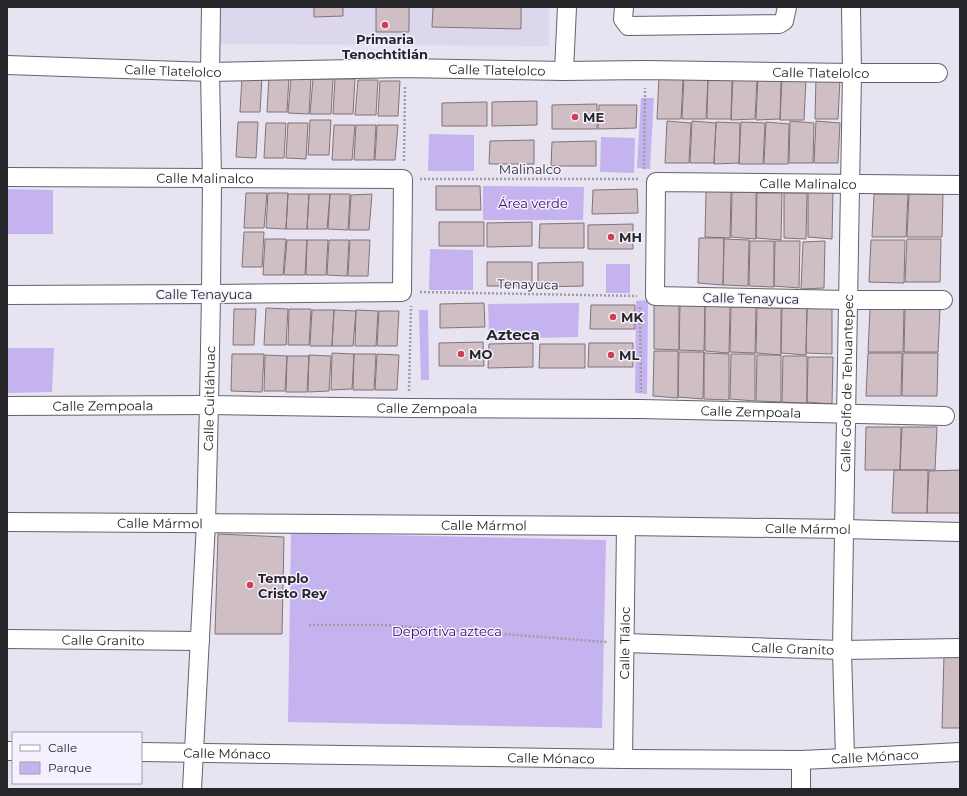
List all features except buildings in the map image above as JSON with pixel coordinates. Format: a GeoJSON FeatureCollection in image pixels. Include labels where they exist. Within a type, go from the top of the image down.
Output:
{"type":"FeatureCollection","features":[{"type":"Feature","properties":{"kind":"street","name":"Calle Cuitláhuac"},"geometry":{"type":"LineString","coordinates":[[192,789],[206,523],[212,294],[210,72],[211,7]]}},
{"type":"Feature","properties":{"kind":"street"},"geometry":{"type":"LineString","coordinates":[[564,71],[567,7]]}},
{"type":"Feature","properties":{"kind":"street"},"geometry":{"type":"LineString","coordinates":[[624,7],[623,19],[628,26],[779,24],[784,21],[787,7]]}},
{"type":"Feature","properties":{"kind":"street","name":"Calle Golfo de Tehuantepec"},"geometry":{"type":"LineString","coordinates":[[845,758],[842,650],[852,74],[851,7]]}},
{"type":"Feature","properties":{"kind":"street","name":"Calle Tlatelolco"},"geometry":{"type":"LineString","coordinates":[[7,65],[210,72],[405,68],[564,71],[646,70],[852,74],[938,73]]}},
{"type":"Feature","properties":{"kind":"street","name":"Calle Malinalco"},"geometry":{"type":"LineString","coordinates":[[7,176],[404,179]]}},
{"type":"Feature","properties":{"kind":"street"},"geometry":{"type":"LineString","coordinates":[[404,179],[406,292]]}},
{"type":"Feature","properties":{"kind":"street"},"geometry":{"type":"LineString","coordinates":[[647,296],[650,181]]}},
{"type":"Feature","properties":{"kind":"street","name":"Calle Malinalco"},"geometry":{"type":"LineString","coordinates":[[650,181],[960,185]]}},
{"type":"Feature","properties":{"kind":"street","name":"Calle Tenayuca"},"geometry":{"type":"LineString","coordinates":[[7,295],[406,292]]}},
{"type":"Feature","properties":{"kind":"street","name":"Calle Tenayuca"},"geometry":{"type":"LineString","coordinates":[[647,296],[848,300],[943,300]]}},
{"type":"Feature","properties":{"kind":"street","name":"Calle Zempoala"},"geometry":{"type":"LineString","coordinates":[[7,406],[209,405],[641,409],[945,416]]}},
{"type":"Feature","properties":{"kind":"street","name":"Calle Mármol"},"geometry":{"type":"LineString","coordinates":[[7,522],[626,526],[960,532]]}},
{"type":"Feature","properties":{"kind":"street","name":"Calle Tláloc"},"geometry":{"type":"LineString","coordinates":[[623,759],[626,526]]}},
{"type":"Feature","properties":{"kind":"street","name":"Calle Granito"},"geometry":{"type":"LineString","coordinates":[[7,639],[200,641]]}},
{"type":"Feature","properties":{"kind":"street","name":"Calle Granito"},"geometry":{"type":"LineString","coordinates":[[625,643],[842,650],[960,648]]}},
{"type":"Feature","properties":{"kind":"street","name":"Calle Mónaco"},"geometry":{"type":"LineString","coordinates":[[142,752],[801,760],[960,752]]}},
{"type":"Feature","properties":{"kind":"street"},"geometry":{"type":"LineString","coordinates":[[801,760],[801,789]]}},
{"type":"Feature","properties":{"kind":"path"},"geometry":{"type":"LineString","coordinates":[[404,179],[405,68]]}},
{"type":"Feature","properties":{"kind":"path"},"geometry":{"type":"LineString","coordinates":[[646,70],[650,181]]}},
{"type":"Feature","properties":{"kind":"path","name":"Malinalco"},"geometry":{"type":"LineString","coordinates":[[404,179],[650,181]]}},
{"type":"Feature","properties":{"kind":"path"},"geometry":{"type":"LineString","coordinates":[[406,292],[409,408]]}},
{"type":"Feature","properties":{"kind":"path","name":"Tenayuca"},"geometry":{"type":"LineString","coordinates":[[406,292],[647,296]]}},
{"type":"Feature","properties":{"kind":"path"},"geometry":{"type":"LineString","coordinates":[[641,409],[647,296]]}},
{"type":"Feature","properties":{"kind":"path"},"geometry":{"type":"LineString","coordinates":[[309,625],[385,625],[625,643]]}},
{"type":"Feature","properties":{"kind":"shaded area","name":"Primaria Tenochtitlán"},"geometry":{"type":"Polygon","coordinates":[[[220,7],[549,7],[549,46],[220,44],[220,7]]]}},
{"type":"Feature","properties":{"kind":"green space"},"geometry":{"type":"Polygon","coordinates":[[[641,98],[654,98],[650,169],[637,168],[641,98]]]}},
{"type":"Feature","properties":{"kind":"green space","name":"Área verde"},"geometry":{"type":"Polygon","coordinates":[[[429,134],[474,135],[474,171],[428,171],[429,134]]]}},
{"type":"Feature","properties":{"kind":"green space"},"geometry":{"type":"Polygon","coordinates":[[[601,137],[635,138],[634,173],[600,172],[601,137]]]}},
{"type":"Feature","properties":{"kind":"green space","name":"Área verde"},"geometry":{"type":"Polygon","coordinates":[[[483,186],[584,187],[583,220],[483,220],[483,186]]]}},
{"type":"Feature","properties":{"kind":"green space"},"geometry":{"type":"Polygon","coordinates":[[[7,189],[53,190],[53,234],[7,234],[7,189]]]}},
{"type":"Feature","properties":{"kind":"green space"},"geometry":{"type":"Polygon","coordinates":[[[430,249],[473,250],[473,290],[429,290],[430,249]]]}},
{"type":"Feature","properties":{"kind":"green space"},"geometry":{"type":"Polygon","coordinates":[[[606,264],[630,264],[630,293],[606,293],[606,264]]]}},
{"type":"Feature","properties":{"kind":"green space"},"geometry":{"type":"Polygon","coordinates":[[[648,300],[647,394],[635,393],[636,301],[648,300]]]}},
{"type":"Feature","properties":{"kind":"green space"},"geometry":{"type":"Polygon","coordinates":[[[579,303],[578,337],[489,339],[488,304],[579,303]]]}},
{"type":"Feature","properties":{"kind":"green space"},"geometry":{"type":"Polygon","coordinates":[[[419,310],[428,310],[429,380],[421,380],[419,310]]]}},
{"type":"Feature","properties":{"kind":"green space"},"geometry":{"type":"Polygon","coordinates":[[[7,348],[54,348],[52,392],[7,393],[7,348]]]}},
{"type":"Feature","properties":{"kind":"green space","name":"Deportiva azteca"},"geometry":{"type":"Polygon","coordinates":[[[291,533],[606,540],[602,728],[288,722],[291,533]]]}},
{"type":"Feature","properties":{"kind":"place","name":"Primaria Tenochtitlán"},"geometry":{"type":"Point","coordinates":[385,25]}},
{"type":"Feature","properties":{"kind":"place","name":"ME"},"geometry":{"type":"Point","coordinates":[575,117]}},
{"type":"Feature","properties":{"kind":"place","name":"MH"},"geometry":{"type":"Point","coordinates":[611,237]}},
{"type":"Feature","properties":{"kind":"place","name":"MK"},"geometry":{"type":"Point","coordinates":[613,317]}},
{"type":"Feature","properties":{"kind":"place","name":"MO"},"geometry":{"type":"Point","coordinates":[461,354]}},
{"type":"Feature","properties":{"kind":"place","name":"ML"},"geometry":{"type":"Point","coordinates":[611,355]}},
{"type":"Feature","properties":{"kind":"place","name":"Templo Cristo Rey"},"geometry":{"type":"Point","coordinates":[250,585]}},
{"type":"Feature","properties":{"kind":"district","name":"Azteca"},"geometry":{"type":"Point","coordinates":[513,335]}}]}
